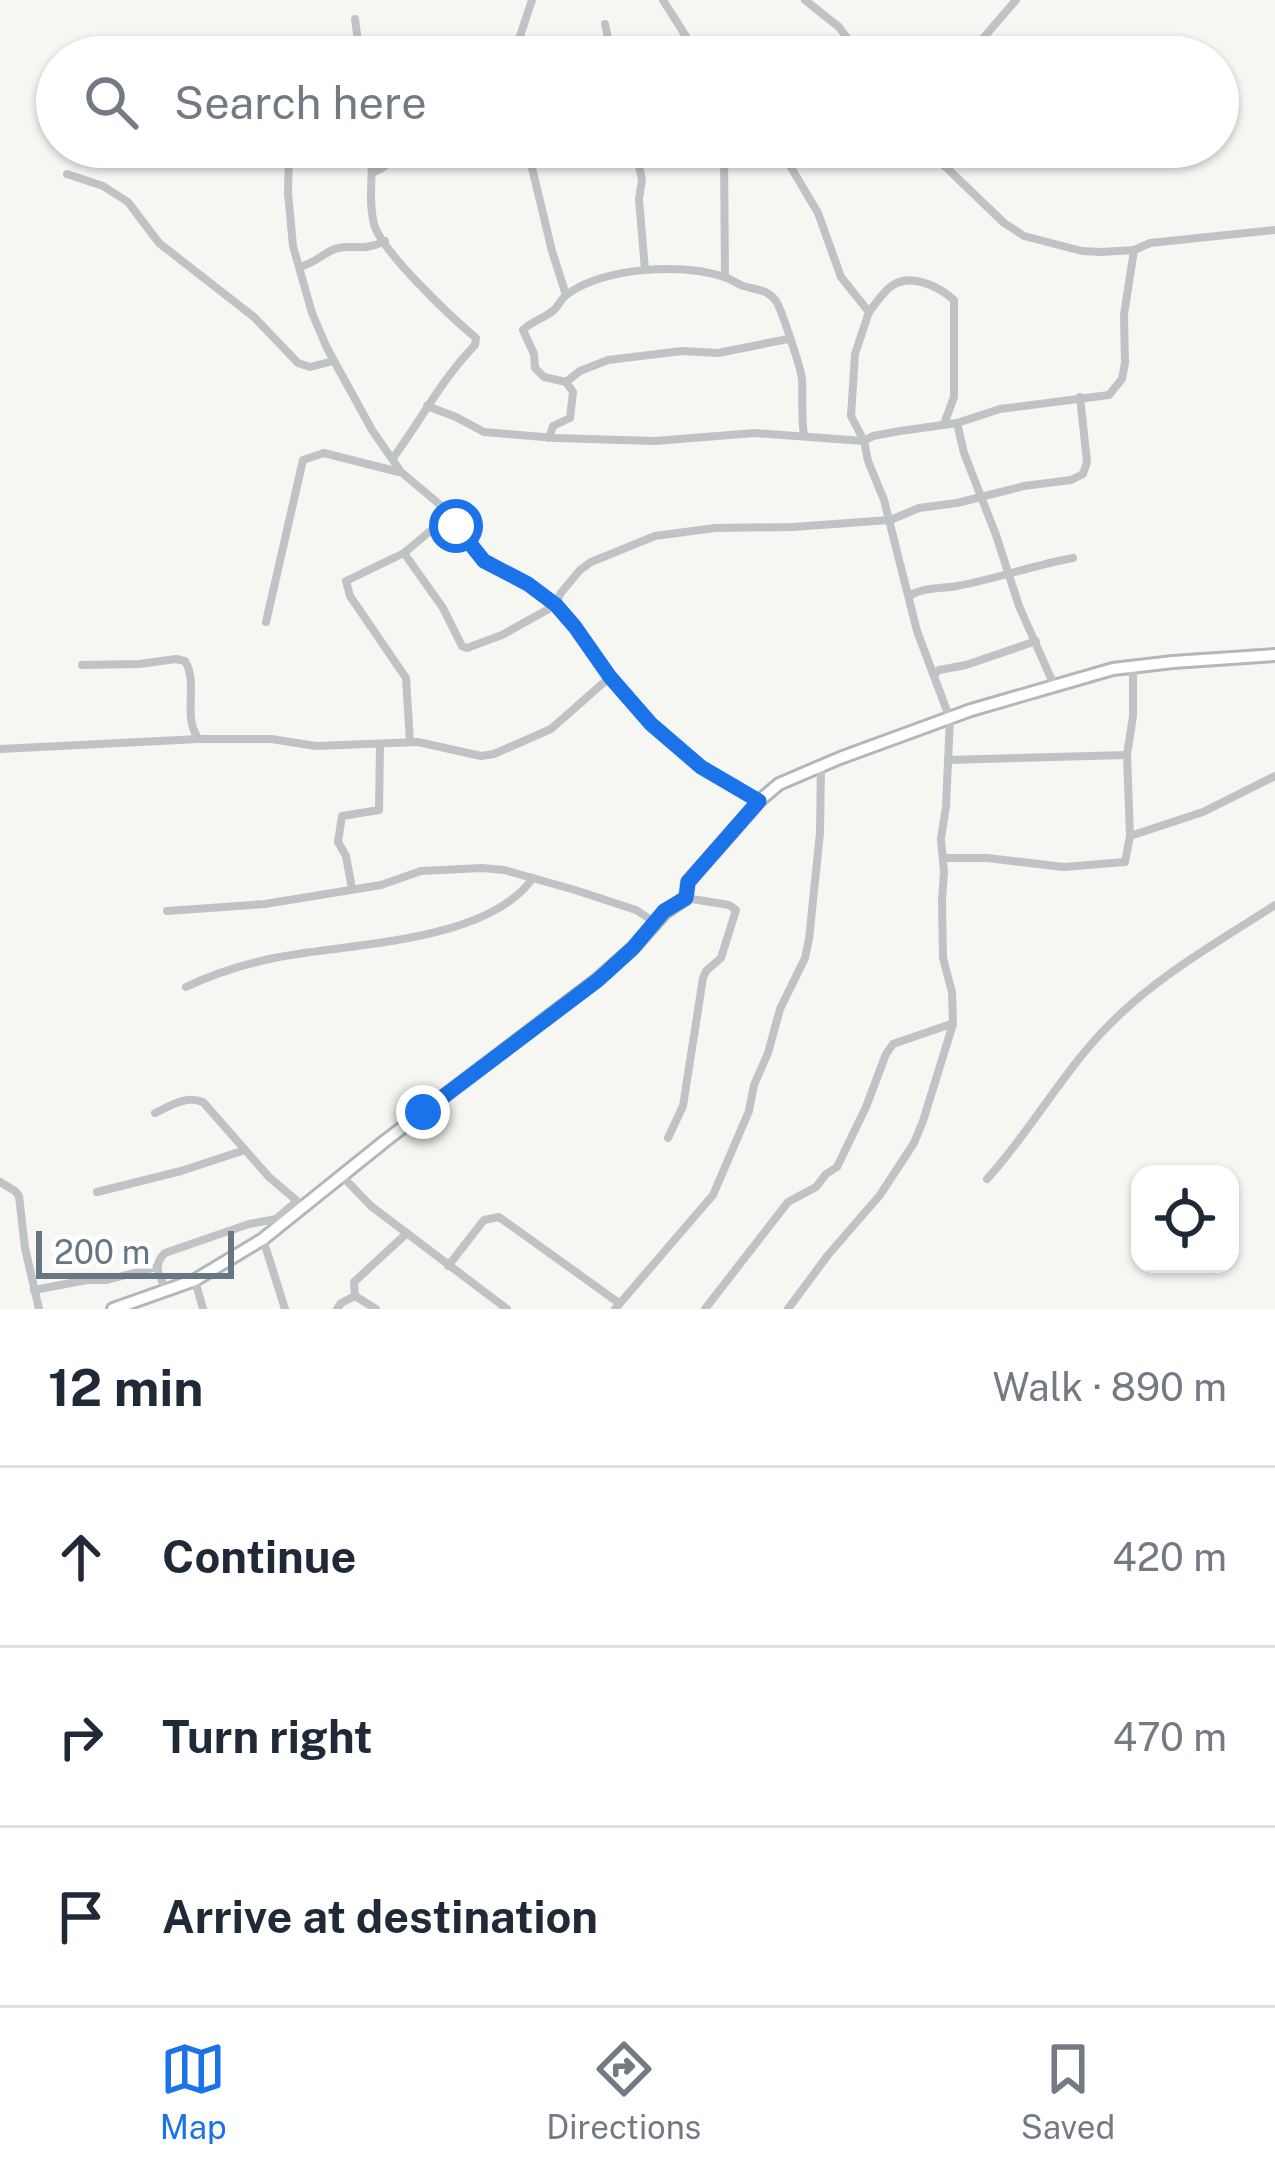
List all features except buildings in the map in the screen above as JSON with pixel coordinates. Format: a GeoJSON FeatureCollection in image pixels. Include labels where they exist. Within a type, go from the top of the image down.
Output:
{"type":"FeatureCollection","features":[{"type":"Feature","properties":{"kind":"street"},"geometry":{"type":"LineString","coordinates":[[519,36],[532,0]]}},
{"type":"Feature","properties":{"kind":"street"},"geometry":{"type":"LineString","coordinates":[[663,0],[686,36]]}},
{"type":"Feature","properties":{"kind":"street"},"geometry":{"type":"LineString","coordinates":[[805,0],[846,36]]}},
{"type":"Feature","properties":{"kind":"street"},"geometry":{"type":"LineString","coordinates":[[985,36],[1016,0]]}},
{"type":"Feature","properties":{"kind":"street"},"geometry":{"type":"LineString","coordinates":[[355,20],[357,36]]}},
{"type":"Feature","properties":{"kind":"street"},"geometry":{"type":"LineString","coordinates":[[605,24],[608,36]]}},
{"type":"Feature","properties":{"kind":"street"},"geometry":{"type":"LineString","coordinates":[[289,168],[293,247],[317,328],[372,430],[401,472],[426,491],[484,561],[556,605],[651,724],[701,767],[759,801]]}},
{"type":"Feature","properties":{"kind":"street"},"geometry":{"type":"LineString","coordinates":[[373,168],[373,219],[378,235],[410,274],[476,338],[393,458]]}},
{"type":"Feature","properties":{"kind":"street"},"geometry":{"type":"LineString","coordinates":[[373,173],[385,168]]}},
{"type":"Feature","properties":{"kind":"street"},"geometry":{"type":"LineString","coordinates":[[532,168],[566,295]]}},
{"type":"Feature","properties":{"kind":"street"},"geometry":{"type":"LineString","coordinates":[[639,168],[645,269]]}},
{"type":"Feature","properties":{"kind":"street"},"geometry":{"type":"LineString","coordinates":[[724,168],[725,277]]}},
{"type":"Feature","properties":{"kind":"street"},"geometry":{"type":"LineString","coordinates":[[791,168],[818,213],[841,277],[869,312]]}},
{"type":"Feature","properties":{"kind":"street"},"geometry":{"type":"LineString","coordinates":[[947,168],[1015,232],[1082,251],[1134,250],[1150,243],[1275,230]]}},
{"type":"Feature","properties":{"kind":"street"},"geometry":{"type":"LineString","coordinates":[[67,174],[103,186],[128,202],[159,243],[254,317],[298,363],[310,368],[333,361]]}},
{"type":"Feature","properties":{"kind":"street"},"geometry":{"type":"LineString","coordinates":[[299,267],[337,248],[364,250],[385,242]]}},
{"type":"Feature","properties":{"kind":"street"},"geometry":{"type":"LineString","coordinates":[[427,406],[484,432],[549,438],[617,441],[730,434],[864,441],[957,423],[1000,409],[1109,395],[1122,379],[1125,363],[1124,315],[1134,250]]}},
{"type":"Feature","properties":{"kind":"street"},"geometry":{"type":"LineString","coordinates":[[549,438],[554,426],[570,418],[571,386],[544,377],[535,368],[523,330],[579,287],[645,269],[725,277],[769,294],[784,318],[802,380],[804,435]]}},
{"type":"Feature","properties":{"kind":"street"},"geometry":{"type":"LineString","coordinates":[[788,1309],[880,1195],[914,1143],[953,1024],[952,992],[943,958],[941,839],[950,719],[923,648],[890,520],[851,416],[858,339],[869,312],[889,288],[907,281],[928,284],[954,300],[955,390],[944,424]]}},
{"type":"Feature","properties":{"kind":"street"},"geometry":{"type":"LineString","coordinates":[[566,382],[608,360],[682,351],[718,353],[788,339]]}},
{"type":"Feature","properties":{"kind":"street"},"geometry":{"type":"LineString","coordinates":[[404,553],[443,608],[464,648],[502,635],[556,605],[560,594],[591,562],[655,536],[715,528],[890,520],[919,508],[1071,480],[1083,474],[1087,462],[1080,397]]}},
{"type":"Feature","properties":{"kind":"street"},"geometry":{"type":"LineString","coordinates":[[957,423],[1019,606],[1055,686]]}},
{"type":"Feature","properties":{"kind":"street"},"geometry":{"type":"LineString","coordinates":[[266,622],[303,460],[324,453],[401,472]]}},
{"type":"Feature","properties":{"kind":"street"},"geometry":{"type":"LineString","coordinates":[[410,742],[406,678],[346,584],[404,553],[450,519]]}},
{"type":"Feature","properties":{"kind":"street"},"geometry":{"type":"LineString","coordinates":[[909,596],[1073,558]]}},
{"type":"Feature","properties":{"kind":"street"},"geometry":{"type":"LineString","coordinates":[[935,674],[1036,641]]}},
{"type":"Feature","properties":{"kind":"street"},"geometry":{"type":"LineString","coordinates":[[686,898],[688,882],[779,784],[874,744],[1113,669],[1275,655]]}},
{"type":"Feature","properties":{"kind":"street"},"geometry":{"type":"LineString","coordinates":[[82,665],[185,661],[190,668],[191,728],[199,740]]}},
{"type":"Feature","properties":{"kind":"street"},"geometry":{"type":"LineString","coordinates":[[943,858],[1083,867],[1125,862],[1130,836],[1127,755],[1133,666]]}},
{"type":"Feature","properties":{"kind":"street"},"geometry":{"type":"LineString","coordinates":[[0,749],[282,739],[316,746],[410,742],[471,756],[494,754],[551,729],[610,677]]}},
{"type":"Feature","properties":{"kind":"street"},"geometry":{"type":"LineString","coordinates":[[352,889],[346,856],[338,842],[342,816],[379,810],[380,743]]}},
{"type":"Feature","properties":{"kind":"street"},"geometry":{"type":"LineString","coordinates":[[948,760],[1127,755]]}},
{"type":"Feature","properties":{"kind":"street"},"geometry":{"type":"LineString","coordinates":[[448,1265],[484,1220],[499,1217],[617,1306],[713,1195],[748,1111],[780,1009],[805,958],[820,833],[821,767]]}},
{"type":"Feature","properties":{"kind":"street"},"geometry":{"type":"LineString","coordinates":[[1130,836],[1203,812],[1275,776]]}},
{"type":"Feature","properties":{"kind":"street"},"geometry":{"type":"LineString","coordinates":[[167,911],[265,904],[467,867],[533,878],[636,910],[656,923]]}},
{"type":"Feature","properties":{"kind":"street"},"geometry":{"type":"LineString","coordinates":[[186,987],[268,959],[393,942],[464,923],[501,907],[522,893],[533,878]]}},
{"type":"Feature","properties":{"kind":"street"},"geometry":{"type":"LineString","coordinates":[[167,1291],[158,1267],[161,1257],[178,1247],[276,1219],[342,1177],[598,980],[664,911],[686,898],[729,905],[736,910],[721,958],[703,978],[682,1106],[668,1138]]}},
{"type":"Feature","properties":{"kind":"street"},"geometry":{"type":"LineString","coordinates":[[987,1179],[1106,1027],[1169,972],[1275,904]]}},
{"type":"Feature","properties":{"kind":"street"},"geometry":{"type":"LineString","coordinates":[[705,1309],[788,1202],[816,1187],[837,1167],[893,1044],[953,1024]]}},
{"type":"Feature","properties":{"kind":"street"},"geometry":{"type":"LineString","coordinates":[[154,1113],[199,1099],[297,1206]]}},
{"type":"Feature","properties":{"kind":"street"},"geometry":{"type":"LineString","coordinates":[[98,1192],[245,1150]]}},
{"type":"Feature","properties":{"kind":"street"},"geometry":{"type":"LineString","coordinates":[[342,1177],[371,1206],[507,1309]]}},
{"type":"Feature","properties":{"kind":"street"},"geometry":{"type":"LineString","coordinates":[[0,1182],[19,1196],[39,1309]]}},
{"type":"Feature","properties":{"kind":"street"},"geometry":{"type":"LineString","coordinates":[[113,1309],[195,1280],[263,1240],[297,1206]]}},
{"type":"Feature","properties":{"kind":"street"},"geometry":{"type":"LineString","coordinates":[[355,1296],[354,1282],[407,1233]]}},
{"type":"Feature","properties":{"kind":"street"},"geometry":{"type":"LineString","coordinates":[[263,1240],[285,1309]]}},
{"type":"Feature","properties":{"kind":"street"},"geometry":{"type":"LineString","coordinates":[[34,1290],[158,1267]]}},
{"type":"Feature","properties":{"kind":"street"},"geometry":{"type":"LineString","coordinates":[[195,1280],[203,1309]]}},
{"type":"Feature","properties":{"kind":"street"},"geometry":{"type":"LineString","coordinates":[[337,1309],[355,1296]]}},
{"type":"Feature","properties":{"kind":"street"},"geometry":{"type":"LineString","coordinates":[[355,1296],[376,1309]]}},
{"type":"Feature","properties":{"kind":"route"},"geometry":{"type":"LineString","coordinates":[[423,1112],[620,961],[664,911],[686,898],[688,882],[759,801],[701,767],[651,724],[556,605],[484,561],[456,526]]}}]}
